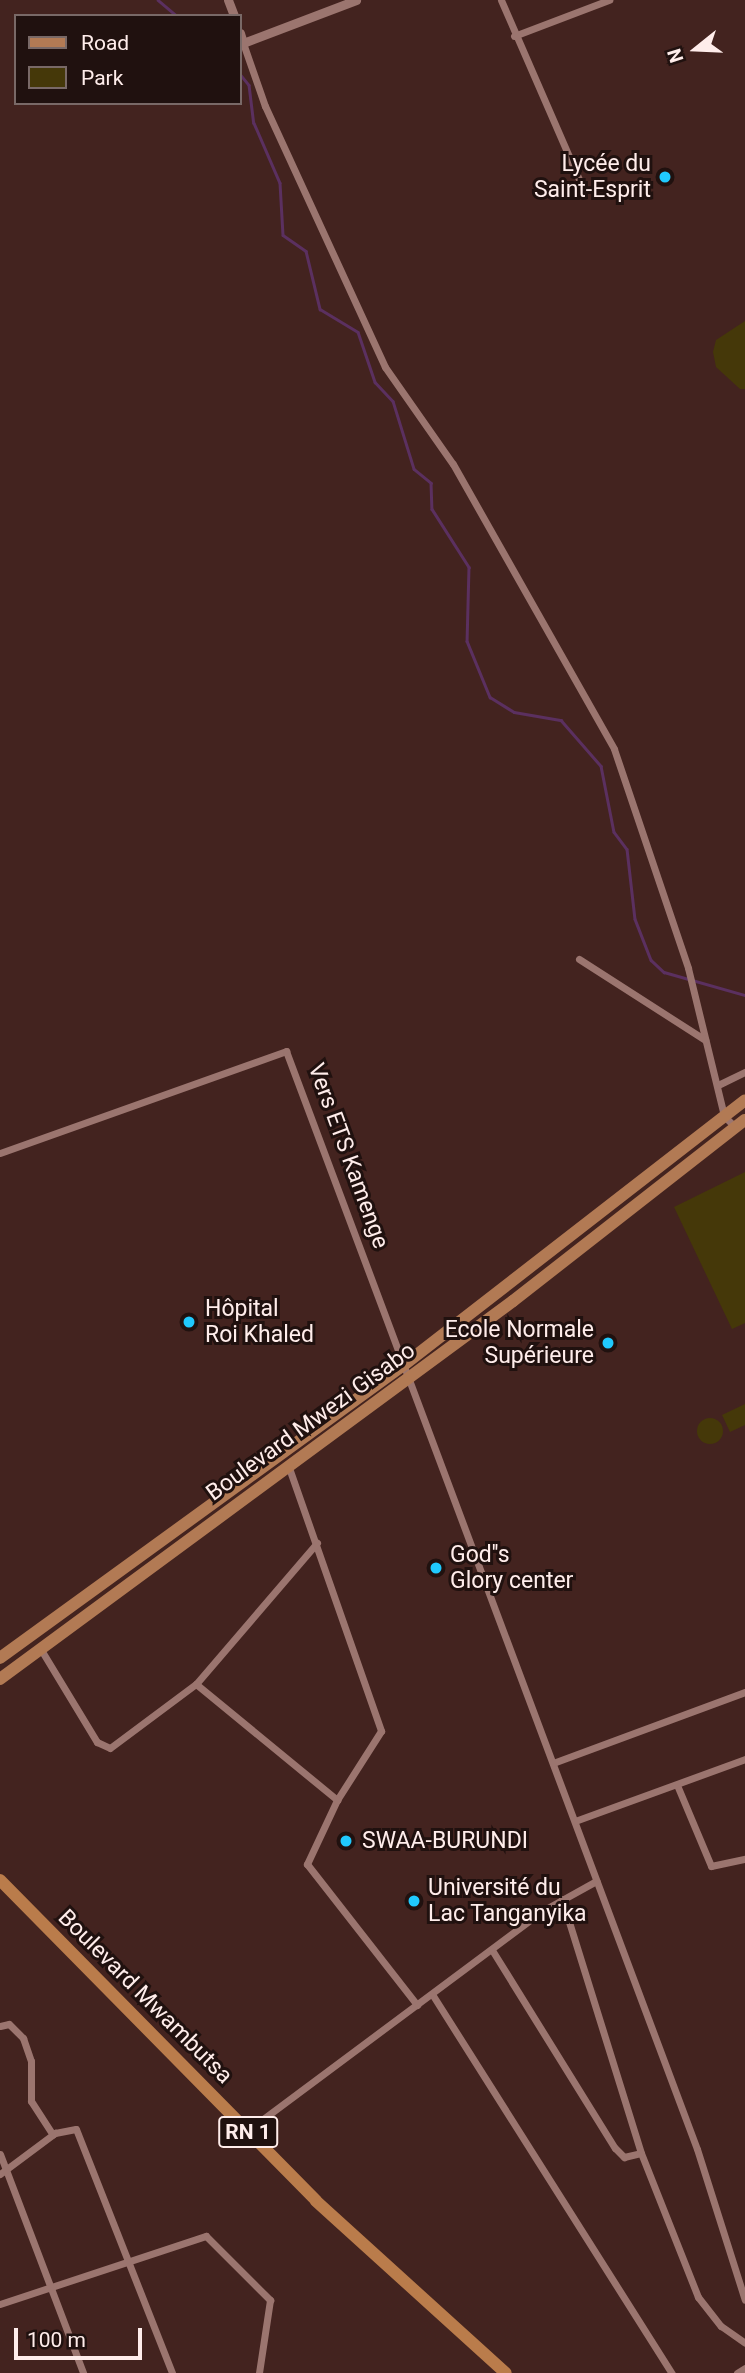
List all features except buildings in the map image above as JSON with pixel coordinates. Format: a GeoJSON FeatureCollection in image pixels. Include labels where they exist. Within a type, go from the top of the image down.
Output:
{"type":"FeatureCollection","features":[{"type":"Feature","properties":{"kind":"highway","name":"Boulevard Mwambutsa"},"geometry":{"type":"LineString","coordinates":[[0,1880],[390,2272],[506,2373]]}},
{"type":"Feature","properties":{"kind":"main road","name":"Boulevard Mwezi Gisabo"},"geometry":{"type":"LineString","coordinates":[[0,1679],[287,1465],[745,1100]]}},
{"type":"Feature","properties":{"kind":"main road","name":"Boulevard Mwezi Gisabo"},"geometry":{"type":"LineString","coordinates":[[0,1658],[279,1454],[407,1370],[740,1124]]}},
{"type":"Feature","properties":{"kind":"main road"},"geometry":{"type":"LineString","coordinates":[[163,1539],[173,1551]]}},
{"type":"Feature","properties":{"kind":"street"},"geometry":{"type":"LineString","coordinates":[[243,43],[356,0]]}},
{"type":"Feature","properties":{"kind":"street"},"geometry":{"type":"LineString","coordinates":[[501,0],[514,36],[583,189]]}},
{"type":"Feature","properties":{"kind":"street"},"geometry":{"type":"LineString","coordinates":[[514,36],[609,0]]}},
{"type":"Feature","properties":{"kind":"street"},"geometry":{"type":"LineString","coordinates":[[242,40],[270,118],[385,367],[453,464],[607,734],[679,938],[724,1116],[740,1124]]}},
{"type":"Feature","properties":{"kind":"street"},"geometry":{"type":"LineString","coordinates":[[579,959],[706,1041]]}},
{"type":"Feature","properties":{"kind":"street","name":"Vers ETS Kamenge"},"geometry":{"type":"LineString","coordinates":[[0,1153],[286,1051],[407,1370]]}},
{"type":"Feature","properties":{"kind":"street"},"geometry":{"type":"LineString","coordinates":[[718,1085],[745,1072]]}},
{"type":"Feature","properties":{"kind":"street"},"geometry":{"type":"LineString","coordinates":[[407,1370],[697,2149],[745,2300]]}},
{"type":"Feature","properties":{"kind":"street"},"geometry":{"type":"LineString","coordinates":[[279,1454],[287,1465],[317,1543],[381,1731],[337,1800],[307,1864],[417,2005]]}},
{"type":"Feature","properties":{"kind":"street"},"geometry":{"type":"LineString","coordinates":[[40,1648],[103,1746],[117,1745],[196,1684],[317,1543]]}},
{"type":"Feature","properties":{"kind":"street"},"geometry":{"type":"LineString","coordinates":[[196,1684],[337,1800]]}},
{"type":"Feature","properties":{"kind":"street"},"geometry":{"type":"LineString","coordinates":[[553,1763],[745,1692]]}},
{"type":"Feature","properties":{"kind":"street"},"geometry":{"type":"LineString","coordinates":[[575,1821],[745,1759]]}},
{"type":"Feature","properties":{"kind":"street"},"geometry":{"type":"LineString","coordinates":[[677,1785],[711,1866],[745,1859]]}},
{"type":"Feature","properties":{"kind":"street"},"geometry":{"type":"LineString","coordinates":[[247,2131],[562,1899],[596,1881]]}},
{"type":"Feature","properties":{"kind":"street"},"geometry":{"type":"LineString","coordinates":[[562,1899],[641,2153],[698,2297],[720,2326],[745,2343]]}},
{"type":"Feature","properties":{"kind":"street"},"geometry":{"type":"LineString","coordinates":[[492,1951],[615,2148],[624,2157],[641,2153]]}},
{"type":"Feature","properties":{"kind":"street"},"geometry":{"type":"LineString","coordinates":[[432,1994],[672,2373]]}},
{"type":"Feature","properties":{"kind":"street"},"geometry":{"type":"LineString","coordinates":[[0,2026],[9,2024],[23,2038],[31,2061],[30,2101],[53,2135]]}},
{"type":"Feature","properties":{"kind":"street"},"geometry":{"type":"LineString","coordinates":[[0,2174],[53,2135],[76,2129],[82,2137],[172,2373]]}},
{"type":"Feature","properties":{"kind":"street"},"geometry":{"type":"LineString","coordinates":[[0,2154],[9,2167],[83,2373]]}},
{"type":"Feature","properties":{"kind":"street"},"geometry":{"type":"LineString","coordinates":[[0,2304],[196,2237],[213,2239],[270,2300],[259,2373]]}},
{"type":"Feature","properties":{"kind":"street"},"geometry":{"type":"LineString","coordinates":[[737,2373],[745,2368]]}},
{"type":"Feature","properties":{"kind":"green space"},"geometry":{"type":"Polygon","coordinates":[[[745,321],[745,389],[740,389],[716,367],[713,352],[716,340],[745,321]]]}},
{"type":"Feature","properties":{"kind":"green space"},"geometry":{"type":"Polygon","coordinates":[[[745,1172],[745,1323],[732,1329],[674,1207],[745,1172]]]}},
{"type":"Feature","properties":{"kind":"green space"},"geometry":{"type":"Polygon","coordinates":[[[745,1404],[745,1425],[730,1432],[722,1415],[745,1404]]]}},
{"type":"Feature","properties":{"kind":"green space"},"geometry":{"type":"Polygon","coordinates":[[[710,1418],[719,1422],[723,1431],[719,1440],[710,1444],[701,1440],[697,1431],[701,1422],[710,1418]]]}},
{"type":"Feature","properties":{"kind":"waterway"},"geometry":{"type":"LineString","coordinates":[[158,0],[175,14]]}},
{"type":"Feature","properties":{"kind":"waterway"},"geometry":{"type":"LineString","coordinates":[[242,76],[249,85],[254,123],[280,183],[283,235],[306,251],[320,309],[358,332],[375,382],[393,401],[414,469],[431,483],[432,509],[469,567],[467,641],[490,697],[514,712],[561,720],[601,766],[614,832],[627,849],[635,919],[651,960],[664,972],[745,995]]}},
{"type":"Feature","properties":{"kind":"place","name":"Lycée du Saint-Esprit"},"geometry":{"type":"Point","coordinates":[665,177]}},
{"type":"Feature","properties":{"kind":"place","name":"Hôpital Roi Khaled"},"geometry":{"type":"Point","coordinates":[189,1322]}},
{"type":"Feature","properties":{"kind":"place","name":"Ecole Normale Supérieure"},"geometry":{"type":"Point","coordinates":[608,1343]}},
{"type":"Feature","properties":{"kind":"place","name":"God''s Glory center"},"geometry":{"type":"Point","coordinates":[436,1568]}},
{"type":"Feature","properties":{"kind":"place","name":"SWAA-BURUNDI"},"geometry":{"type":"Point","coordinates":[346,1841]}},
{"type":"Feature","properties":{"kind":"place","name":"Université du Lac Tanganyika"},"geometry":{"type":"Point","coordinates":[414,1901]}}]}
